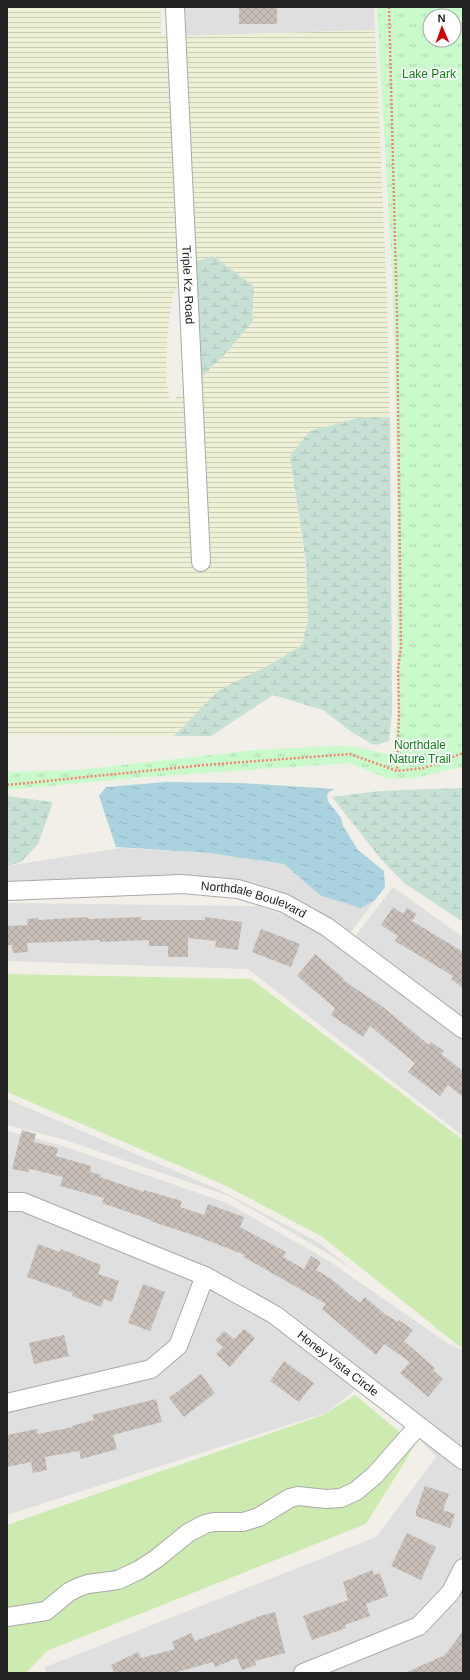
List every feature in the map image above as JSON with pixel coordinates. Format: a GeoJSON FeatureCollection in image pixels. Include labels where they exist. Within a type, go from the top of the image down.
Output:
{"type":"FeatureCollection","features":[{"type":"Feature","properties":{"kind":"street","name":"Triple Kz Road"},"geometry":{"type":"LineString","coordinates":[[175,7],[201,562]]}},
{"type":"Feature","properties":{"kind":"street","name":"Northdale Boulevard"},"geometry":{"type":"LineString","coordinates":[[7,890],[182,884],[238,889],[284,903],[327,927],[463,1029]]}},
{"type":"Feature","properties":{"kind":"street","name":"Honey Vista Circle"},"geometry":{"type":"LineString","coordinates":[[7,1202],[23,1202],[205,1276],[275,1315],[463,1460]]}},
{"type":"Feature","properties":{"kind":"street"},"geometry":{"type":"LineString","coordinates":[[7,1404],[151,1369],[178,1346],[205,1276]]}},
{"type":"Feature","properties":{"kind":"street"},"geometry":{"type":"LineString","coordinates":[[7,1617],[46,1611],[69,1592],[79,1587],[88,1584],[118,1580],[139,1570],[156,1559],[188,1533],[205,1524],[214,1522],[243,1522],[259,1517],[290,1498],[298,1496],[326,1499],[341,1498],[356,1491],[375,1475],[418,1426]]}},
{"type":"Feature","properties":{"kind":"street"},"geometry":{"type":"LineString","coordinates":[[302,1673],[419,1626],[451,1592],[463,1568]]}},
{"type":"Feature","properties":{"kind":"path"},"geometry":{"type":"LineString","coordinates":[[389,7],[396,316],[401,647],[398,669],[399,712],[397,770]]}},
{"type":"Feature","properties":{"kind":"path"},"geometry":{"type":"LineString","coordinates":[[7,785],[205,765],[350,754],[397,770],[424,768],[463,753]]}},
{"type":"Feature","properties":{"kind":"shaded area"},"geometry":{"type":"Polygon","coordinates":[[[182,7],[374,7],[375,30],[183,36],[182,7]]]}},
{"type":"Feature","properties":{"kind":"shaded area"},"geometry":{"type":"Polygon","coordinates":[[[120,848],[209,853],[284,864],[321,896],[361,908],[375,900],[351,932],[341,928],[286,896],[7,883],[7,866],[120,848]]]}},
{"type":"Feature","properties":{"kind":"shaded area"},"geometry":{"type":"Polygon","coordinates":[[[393,887],[463,937],[463,1136],[248,969],[7,961],[7,903],[259,906],[353,939],[393,887]]]}},
{"type":"Feature","properties":{"kind":"shaded area"},"geometry":{"type":"Polygon","coordinates":[[[7,1099],[220,1190],[318,1242],[357,1273],[332,1256],[229,1196],[62,1139],[7,1125],[7,1099]]]}},
{"type":"Feature","properties":{"kind":"shaded area"},"geometry":{"type":"Polygon","coordinates":[[[7,1131],[60,1145],[227,1203],[329,1261],[450,1345],[463,1350],[463,1673],[46,1673],[45,1667],[376,1537],[436,1457],[366,1381],[326,1413],[7,1515],[7,1131]]]}},
{"type":"Feature","properties":{"kind":"green space"},"geometry":{"type":"Polygon","coordinates":[[[7,7],[161,7],[161,36],[169,36],[181,280],[172,297],[167,339],[166,380],[170,402],[186,390],[195,570],[209,569],[199,380],[227,352],[252,322],[254,286],[213,256],[194,262],[183,36],[375,30],[386,273],[390,417],[359,418],[290,456],[305,562],[308,621],[302,645],[271,664],[219,690],[174,736],[7,735],[7,7]]]}},
{"type":"Feature","properties":{"kind":"green space","name":"Lake Park"},"geometry":{"type":"Polygon","coordinates":[[[377,7],[463,7],[463,767],[414,778],[389,779],[350,763],[147,777],[7,790],[7,772],[78,770],[255,750],[333,746],[357,747],[386,754],[393,752],[398,713],[397,472],[392,273],[377,7]]]}},
{"type":"Feature","properties":{"kind":"green space"},"geometry":{"type":"Polygon","coordinates":[[[213,256],[254,286],[252,322],[227,352],[199,380],[194,262],[213,256]]]}},
{"type":"Feature","properties":{"kind":"green space"},"geometry":{"type":"Polygon","coordinates":[[[390,417],[392,713],[389,741],[376,745],[372,744],[353,733],[323,710],[273,695],[211,736],[174,736],[219,690],[271,664],[302,645],[308,621],[306,562],[290,456],[310,431],[359,418],[390,417]]]}},
{"type":"Feature","properties":{"kind":"green space"},"geometry":{"type":"Polygon","coordinates":[[[463,788],[463,922],[404,883],[381,859],[332,797],[379,791],[463,788]]]}},
{"type":"Feature","properties":{"kind":"green space"},"geometry":{"type":"Polygon","coordinates":[[[7,796],[53,802],[38,844],[21,862],[7,866],[7,796]]]}},
{"type":"Feature","properties":{"kind":"green space"},"geometry":{"type":"Polygon","coordinates":[[[7,974],[251,979],[463,1140],[463,1347],[459,1346],[321,1236],[222,1184],[7,1092],[7,974]]]}},
{"type":"Feature","properties":{"kind":"green space"},"geometry":{"type":"Polygon","coordinates":[[[355,1395],[415,1445],[366,1524],[47,1651],[26,1673],[7,1673],[7,1525],[323,1415],[355,1395]]]}},
{"type":"Feature","properties":{"kind":"water"},"geometry":{"type":"Polygon","coordinates":[[[166,782],[241,783],[334,789],[327,795],[328,801],[341,818],[343,826],[358,850],[384,871],[385,887],[375,900],[361,908],[321,896],[284,864],[209,853],[116,847],[99,796],[106,787],[166,782]]]}},
{"type":"Feature","properties":{"kind":"building"},"geometry":{"type":"Polygon","coordinates":[[[239,7],[277,7],[277,24],[239,24],[239,7]]]}},
{"type":"Feature","properties":{"kind":"building"},"geometry":{"type":"Polygon","coordinates":[[[393,907],[403,914],[407,908],[417,914],[412,921],[463,952],[463,988],[451,979],[453,976],[395,941],[398,936],[381,925],[393,907]]]}},
{"type":"Feature","properties":{"kind":"building"},"geometry":{"type":"Polygon","coordinates":[[[88,917],[88,919],[141,917],[141,920],[205,920],[205,917],[242,922],[238,950],[215,947],[216,941],[188,938],[188,957],[168,957],[168,946],[149,946],[149,940],[100,942],[100,940],[27,943],[28,952],[13,953],[12,945],[7,945],[7,926],[28,925],[27,919],[38,918],[39,920],[88,917]]]}},
{"type":"Feature","properties":{"kind":"building"},"geometry":{"type":"Polygon","coordinates":[[[261,929],[300,944],[291,967],[252,952],[261,929]]]}},
{"type":"Feature","properties":{"kind":"building"},"geometry":{"type":"Polygon","coordinates":[[[315,954],[344,979],[343,980],[383,1007],[429,1045],[431,1042],[444,1051],[441,1054],[463,1071],[463,1097],[448,1085],[440,1096],[408,1072],[415,1063],[370,1026],[363,1037],[331,1015],[335,1008],[297,976],[315,954]]]}},
{"type":"Feature","properties":{"kind":"building"},"geometry":{"type":"Polygon","coordinates":[[[22,1130],[36,1134],[34,1142],[58,1148],[56,1156],[91,1166],[90,1172],[101,1175],[100,1177],[144,1192],[144,1190],[182,1201],[180,1207],[204,1215],[208,1204],[244,1217],[240,1227],[286,1252],[283,1257],[304,1269],[311,1256],[321,1262],[316,1270],[330,1278],[360,1303],[365,1297],[386,1315],[398,1322],[399,1320],[413,1330],[404,1341],[435,1368],[433,1370],[443,1379],[428,1397],[400,1373],[410,1362],[384,1344],[376,1355],[322,1309],[326,1304],[244,1257],[245,1255],[102,1203],[104,1198],[60,1186],[63,1177],[30,1169],[28,1172],[12,1169],[22,1130]]]}},
{"type":"Feature","properties":{"kind":"building"},"geometry":{"type":"Polygon","coordinates":[[[38,1244],[60,1252],[61,1249],[101,1265],[98,1274],[119,1281],[112,1302],[104,1299],[101,1307],[72,1296],[73,1293],[27,1277],[38,1244]]]}},
{"type":"Feature","properties":{"kind":"building"},"geometry":{"type":"Polygon","coordinates":[[[143,1284],[165,1292],[150,1331],[128,1323],[143,1284]]]}},
{"type":"Feature","properties":{"kind":"building"},"geometry":{"type":"Polygon","coordinates":[[[244,1329],[255,1338],[230,1367],[216,1354],[223,1347],[215,1340],[224,1331],[234,1339],[244,1329]]]}},
{"type":"Feature","properties":{"kind":"building"},"geometry":{"type":"Polygon","coordinates":[[[64,1335],[69,1356],[34,1364],[29,1343],[64,1335]]]}},
{"type":"Feature","properties":{"kind":"building"},"geometry":{"type":"Polygon","coordinates":[[[284,1361],[314,1383],[299,1402],[270,1381],[284,1361]]]}},
{"type":"Feature","properties":{"kind":"building"},"geometry":{"type":"Polygon","coordinates":[[[201,1374],[215,1393],[184,1417],[169,1398],[201,1374]]]}},
{"type":"Feature","properties":{"kind":"building"},"geometry":{"type":"Polygon","coordinates":[[[156,1399],[162,1422],[113,1435],[117,1449],[81,1459],[79,1451],[45,1457],[47,1470],[33,1473],[31,1462],[7,1467],[7,1435],[37,1429],[38,1434],[73,1427],[72,1426],[94,1420],[92,1415],[156,1399]]]}},
{"type":"Feature","properties":{"kind":"building"},"geometry":{"type":"Polygon","coordinates":[[[425,1486],[449,1494],[443,1510],[455,1514],[450,1528],[416,1516],[416,1511],[425,1486]]]}},
{"type":"Feature","properties":{"kind":"building"},"geometry":{"type":"Polygon","coordinates":[[[407,1533],[436,1547],[421,1580],[391,1566],[407,1533]]]}},
{"type":"Feature","properties":{"kind":"building"},"geometry":{"type":"Polygon","coordinates":[[[372,1570],[374,1575],[380,1573],[388,1596],[366,1604],[370,1616],[345,1625],[346,1628],[312,1640],[303,1616],[348,1600],[343,1582],[372,1570]]]}},
{"type":"Feature","properties":{"kind":"building"},"geometry":{"type":"Polygon","coordinates":[[[275,1612],[285,1653],[255,1661],[256,1665],[242,1670],[237,1658],[215,1667],[213,1662],[173,1673],[114,1673],[111,1665],[138,1652],[141,1658],[175,1649],[172,1642],[191,1633],[195,1641],[256,1617],[275,1612]]]}},
{"type":"Feature","properties":{"kind":"building"},"geometry":{"type":"Polygon","coordinates":[[[463,1631],[463,1673],[405,1673],[445,1655],[463,1631]]]}},
{"type":"Feature","properties":{"kind":"park label","name":"Northdale Nature Trail"},"geometry":{"type":"Point","coordinates":[420,752]}}]}
